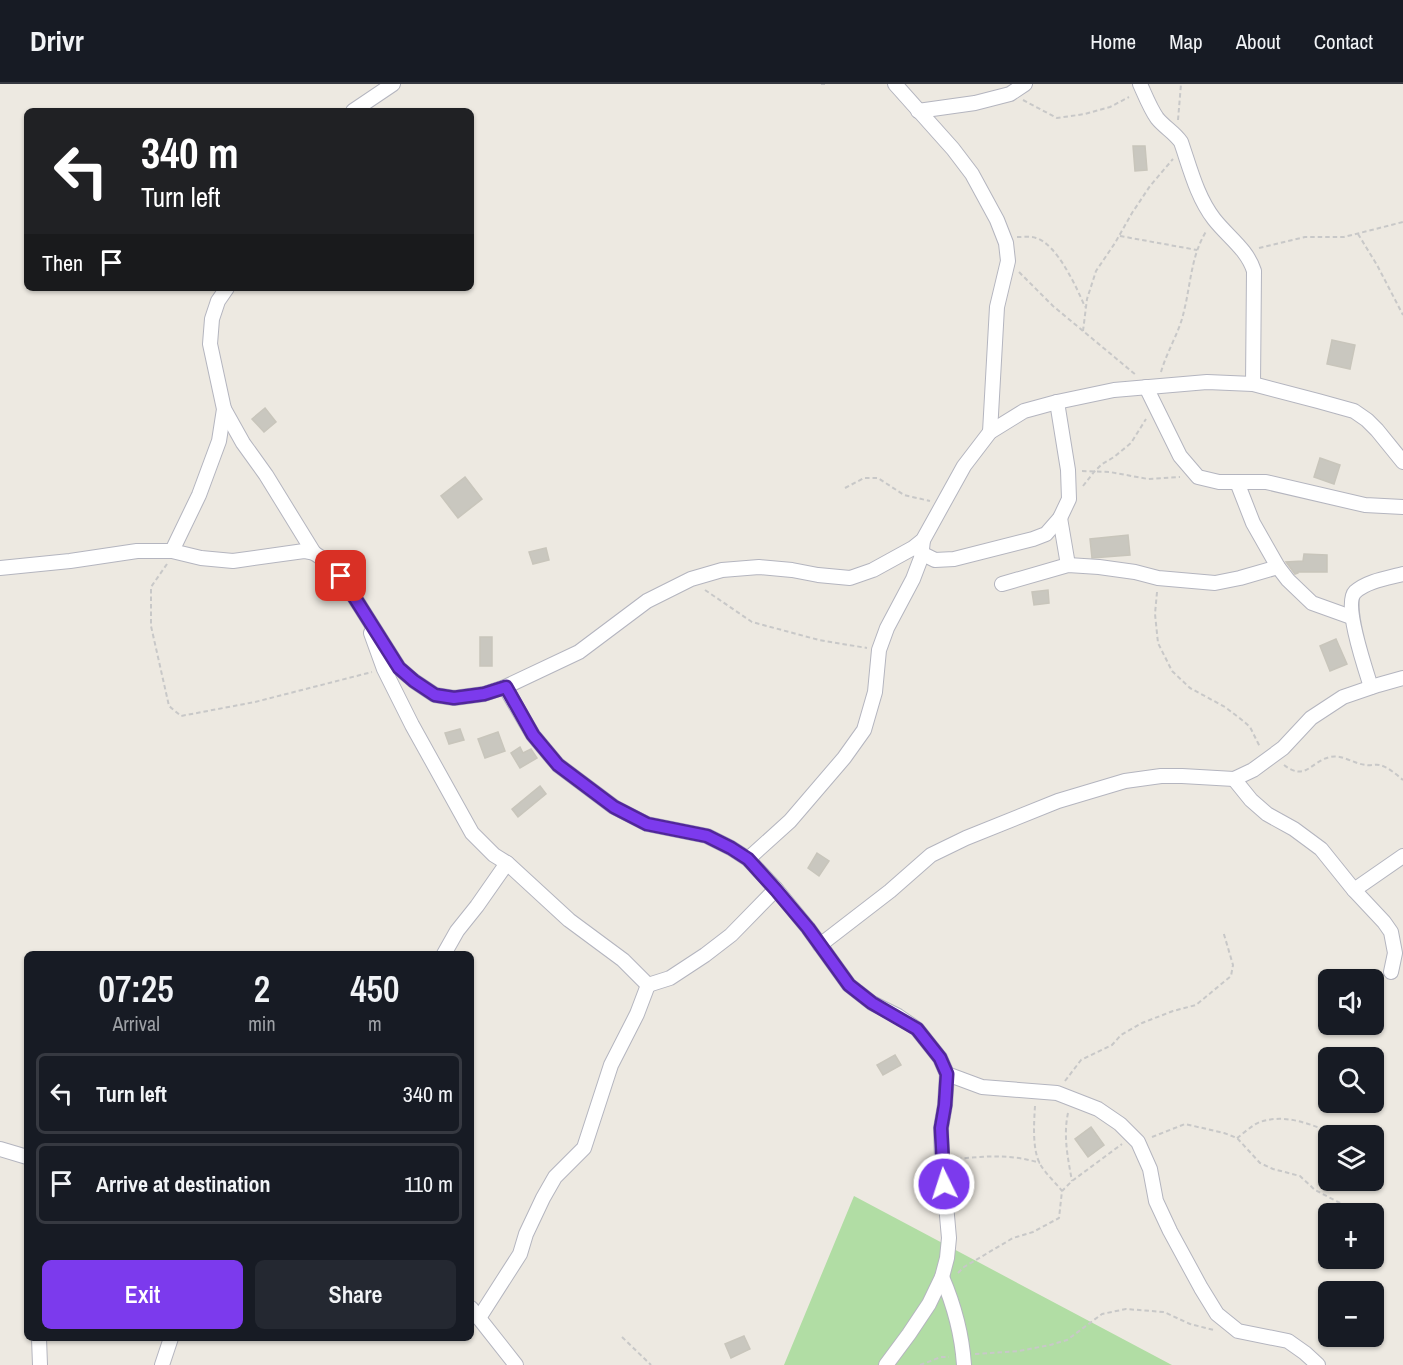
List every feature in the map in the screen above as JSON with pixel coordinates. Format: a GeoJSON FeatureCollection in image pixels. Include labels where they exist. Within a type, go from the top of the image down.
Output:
{"type":"FeatureCollection","features":[{"type":"Feature","properties":{"kind":"street"},"geometry":{"type":"LineString","coordinates":[[357,108],[393,84]]}},
{"type":"Feature","properties":{"kind":"street"},"geometry":{"type":"LineString","coordinates":[[895,84],[953,149],[972,174],[997,220],[1005,243],[1008,261],[997,307],[990,432]]}},
{"type":"Feature","properties":{"kind":"street"},"geometry":{"type":"LineString","coordinates":[[918,111],[975,103],[1010,94],[1025,84]]}},
{"type":"Feature","properties":{"kind":"street"},"geometry":{"type":"LineString","coordinates":[[1142,88],[1156,116],[1165,128],[1177,135],[1181,142],[1198,193],[1214,219],[1251,261],[1254,271],[1253,384]]}},
{"type":"Feature","properties":{"kind":"street"},"geometry":{"type":"LineString","coordinates":[[225,291],[212,318],[210,344],[224,409],[243,443],[266,475],[314,553]]}},
{"type":"Feature","properties":{"kind":"street"},"geometry":{"type":"LineString","coordinates":[[748,859],[790,821],[844,758],[864,730],[875,692],[879,650],[892,618],[913,579],[921,558],[922,547],[945,501],[964,466],[990,432],[1024,411],[1114,390],[1207,382],[1253,384],[1354,411],[1377,430],[1403,462]]}},
{"type":"Feature","properties":{"kind":"street"},"geometry":{"type":"LineString","coordinates":[[1152,387],[1155,407],[1180,456],[1198,477],[1219,482],[1266,482],[1365,505],[1403,507]]}},
{"type":"Feature","properties":{"kind":"street"},"geometry":{"type":"LineString","coordinates":[[922,547],[935,560],[954,559],[1046,534],[1060,518],[1069,499],[1068,470],[1057,402]]}},
{"type":"Feature","properties":{"kind":"street"},"geometry":{"type":"LineString","coordinates":[[174,552],[208,475],[219,441],[224,409]]}},
{"type":"Feature","properties":{"kind":"street"},"geometry":{"type":"LineString","coordinates":[[1237,482],[1253,523],[1288,580],[1312,603],[1351,616]]}},
{"type":"Feature","properties":{"kind":"street"},"geometry":{"type":"LineString","coordinates":[[1060,518],[1068,565]]}},
{"type":"Feature","properties":{"kind":"street"},"geometry":{"type":"LineString","coordinates":[[0,568],[137,551],[174,552],[201,558],[233,561],[304,551],[314,553],[341,576],[399,668],[435,695],[454,698],[484,694],[506,687],[579,652],[647,601],[691,579],[722,570],[759,567],[850,578],[922,547]]}},
{"type":"Feature","properties":{"kind":"street"},"geometry":{"type":"LineString","coordinates":[[1002,584],[1068,565],[1135,572],[1158,578],[1215,583],[1278,567]]}},
{"type":"Feature","properties":{"kind":"street"},"geometry":{"type":"LineString","coordinates":[[1371,687],[1351,616],[1352,596],[1356,591],[1370,584],[1403,574]]}},
{"type":"Feature","properties":{"kind":"street"},"geometry":{"type":"LineString","coordinates":[[361,606],[384,669],[472,833],[569,920],[623,960],[648,985]]}},
{"type":"Feature","properties":{"kind":"street"},"geometry":{"type":"LineString","coordinates":[[820,945],[890,891],[931,855],[966,838],[1058,801],[1125,781],[1161,776],[1234,779],[1270,758],[1283,748],[1311,718],[1344,697],[1403,678]]}},
{"type":"Feature","properties":{"kind":"street"},"geometry":{"type":"LineString","coordinates":[[506,687],[533,735],[558,765],[614,807],[647,824],[707,836],[748,859],[776,890],[849,985],[872,1003],[917,1029],[940,1058],[947,1074],[941,1128],[949,1238],[943,1281],[886,1365]]}},
{"type":"Feature","properties":{"kind":"street"},"geometry":{"type":"LineString","coordinates":[[1234,779],[1251,800],[1268,814],[1294,829],[1321,849],[1354,890],[1384,922],[1391,932],[1395,952],[1390,972]]}},
{"type":"Feature","properties":{"kind":"street"},"geometry":{"type":"LineString","coordinates":[[1354,890],[1403,856]]}},
{"type":"Feature","properties":{"kind":"street"},"geometry":{"type":"LineString","coordinates":[[446,951],[457,931],[507,862]]}},
{"type":"Feature","properties":{"kind":"street"},"geometry":{"type":"LineString","coordinates":[[648,985],[670,978],[705,956],[731,935],[776,890]]}},
{"type":"Feature","properties":{"kind":"street"},"geometry":{"type":"LineString","coordinates":[[516,1365],[475,1313],[520,1254],[526,1234],[555,1176],[584,1148],[611,1065],[637,1014],[648,985]]}},
{"type":"Feature","properties":{"kind":"street"},"geometry":{"type":"LineString","coordinates":[[947,1074],[982,1087],[1057,1093],[1098,1109],[1120,1124],[1135,1139],[1150,1168],[1156,1201],[1170,1231],[1217,1314],[1238,1331],[1288,1341],[1318,1365]]}},
{"type":"Feature","properties":{"kind":"street"},"geometry":{"type":"LineString","coordinates":[[0,1149],[24,1156]]}},
{"type":"Feature","properties":{"kind":"street"},"geometry":{"type":"LineString","coordinates":[[943,1281],[958,1329],[964,1360]]}},
{"type":"Feature","properties":{"kind":"street"},"geometry":{"type":"LineString","coordinates":[[39,1341],[40,1365]]}},
{"type":"Feature","properties":{"kind":"street"},"geometry":{"type":"LineString","coordinates":[[162,1365],[170,1341]]}},
{"type":"Feature","properties":{"kind":"path"},"geometry":{"type":"LineString","coordinates":[[1177,135],[1181,84]]}},
{"type":"Feature","properties":{"kind":"path"},"geometry":{"type":"LineString","coordinates":[[1010,94],[1057,118],[1110,107],[1142,88]]}},
{"type":"Feature","properties":{"kind":"path"},"geometry":{"type":"LineString","coordinates":[[1083,331],[1087,299],[1096,271],[1150,186],[1183,148]]}},
{"type":"Feature","properties":{"kind":"path"},"geometry":{"type":"LineString","coordinates":[[1008,261],[1053,306],[1152,387],[1184,313],[1193,261],[1200,240],[1214,219]]}},
{"type":"Feature","properties":{"kind":"path"},"geometry":{"type":"LineString","coordinates":[[1245,253],[1271,244],[1305,237],[1344,237],[1403,222]]}},
{"type":"Feature","properties":{"kind":"path"},"geometry":{"type":"LineString","coordinates":[[1358,234],[1403,315]]}},
{"type":"Feature","properties":{"kind":"path"},"geometry":{"type":"LineString","coordinates":[[1119,235],[1197,250]]}},
{"type":"Feature","properties":{"kind":"path"},"geometry":{"type":"LineString","coordinates":[[1003,236],[1037,238],[1054,251],[1074,281],[1086,309]]}},
{"type":"Feature","properties":{"kind":"path"},"geometry":{"type":"LineString","coordinates":[[1069,499],[1078,493],[1102,464],[1131,443],[1155,407]]}},
{"type":"Feature","properties":{"kind":"path"},"geometry":{"type":"LineString","coordinates":[[1068,470],[1110,472],[1148,479],[1198,477]]}},
{"type":"Feature","properties":{"kind":"path"},"geometry":{"type":"LineString","coordinates":[[845,488],[864,478],[878,478],[904,495],[945,501]]}},
{"type":"Feature","properties":{"kind":"path"},"geometry":{"type":"LineString","coordinates":[[174,552],[151,587],[151,618],[170,706],[181,716],[255,702],[384,669]]}},
{"type":"Feature","properties":{"kind":"path"},"geometry":{"type":"LineString","coordinates":[[1158,578],[1155,614],[1158,643],[1173,671],[1190,688],[1225,707],[1250,727],[1256,740],[1270,758],[1300,772],[1308,770],[1331,756],[1341,757],[1366,765],[1380,765],[1403,780]]}},
{"type":"Feature","properties":{"kind":"path"},"geometry":{"type":"LineString","coordinates":[[691,579],[752,622],[819,640],[879,650]]}},
{"type":"Feature","properties":{"kind":"path"},"geometry":{"type":"LineString","coordinates":[[1057,1093],[1080,1060],[1113,1045],[1120,1035],[1142,1023],[1196,1005],[1231,976],[1233,965],[1223,931]]}},
{"type":"Feature","properties":{"kind":"path"},"geometry":{"type":"LineString","coordinates":[[1037,1091],[1034,1122],[1040,1163],[1062,1191]]}},
{"type":"Feature","properties":{"kind":"path"},"geometry":{"type":"LineString","coordinates":[[1072,1099],[1067,1121],[1066,1147],[1072,1181]]}},
{"type":"Feature","properties":{"kind":"path"},"geometry":{"type":"LineString","coordinates":[[1237,1138],[1258,1122],[1274,1119],[1294,1119],[1318,1128]]}},
{"type":"Feature","properties":{"kind":"path"},"geometry":{"type":"LineString","coordinates":[[943,1281],[1013,1238],[1033,1232],[1059,1218],[1062,1191],[1072,1181],[1135,1139],[1185,1124],[1237,1138],[1260,1163],[1300,1176],[1315,1190],[1341,1203]]}},
{"type":"Feature","properties":{"kind":"path"},"geometry":{"type":"LineString","coordinates":[[942,1161],[1009,1156],[1040,1163]]}},
{"type":"Feature","properties":{"kind":"path"},"geometry":{"type":"LineString","coordinates":[[920,1365],[941,1358],[964,1360],[1050,1345],[1067,1340],[1102,1314],[1126,1309],[1164,1312],[1190,1324],[1220,1331],[1238,1331]]}},
{"type":"Feature","properties":{"kind":"path"},"geometry":{"type":"LineString","coordinates":[[622,1337],[651,1365]]}},
{"type":"Feature","properties":{"kind":"green space"},"geometry":{"type":"Polygon","coordinates":[[[854,1196],[1170,1364],[1172,1365],[784,1365],[854,1196]]]}},
{"type":"Feature","properties":{"kind":"building"},"geometry":{"type":"Polygon","coordinates":[[[1133,146],[1145,146],[1147,170],[1135,171],[1133,146]]]}},
{"type":"Feature","properties":{"kind":"building"},"geometry":{"type":"Polygon","coordinates":[[[1332,340],[1355,345],[1350,369],[1327,364],[1332,340]]]}},
{"type":"Feature","properties":{"kind":"building"},"geometry":{"type":"Polygon","coordinates":[[[265,408],[276,422],[264,432],[252,419],[265,408]]]}},
{"type":"Feature","properties":{"kind":"building"},"geometry":{"type":"Polygon","coordinates":[[[1320,458],[1340,465],[1334,484],[1314,477],[1320,458]]]}},
{"type":"Feature","properties":{"kind":"building"},"geometry":{"type":"Polygon","coordinates":[[[465,477],[482,499],[458,518],[441,496],[465,477]]]}},
{"type":"Feature","properties":{"kind":"building"},"geometry":{"type":"Polygon","coordinates":[[[1128,535],[1130,555],[1092,558],[1090,539],[1128,535]]]}},
{"type":"Feature","properties":{"kind":"building"},"geometry":{"type":"Polygon","coordinates":[[[546,548],[549,560],[533,564],[529,552],[546,548]]]}},
{"type":"Feature","properties":{"kind":"building"},"geometry":{"type":"Polygon","coordinates":[[[1304,554],[1327,555],[1327,572],[1298,572],[1295,574],[1286,562],[1303,561],[1304,554]]]}},
{"type":"Feature","properties":{"kind":"building"},"geometry":{"type":"Polygon","coordinates":[[[1048,590],[1049,603],[1034,605],[1032,592],[1048,590]]]}},
{"type":"Feature","properties":{"kind":"building"},"geometry":{"type":"Polygon","coordinates":[[[480,637],[492,637],[492,666],[480,666],[480,637]]]}},
{"type":"Feature","properties":{"kind":"building"},"geometry":{"type":"Polygon","coordinates":[[[1336,639],[1347,664],[1330,671],[1320,646],[1336,639]]]}},
{"type":"Feature","properties":{"kind":"building"},"geometry":{"type":"Polygon","coordinates":[[[460,729],[464,740],[449,744],[445,733],[460,729]]]}},
{"type":"Feature","properties":{"kind":"building"},"geometry":{"type":"Polygon","coordinates":[[[498,732],[505,751],[485,758],[478,739],[498,732]]]}},
{"type":"Feature","properties":{"kind":"building"},"geometry":{"type":"Polygon","coordinates":[[[520,747],[523,753],[531,749],[537,758],[520,768],[511,753],[520,747]]]}},
{"type":"Feature","properties":{"kind":"building"},"geometry":{"type":"Polygon","coordinates":[[[540,786],[546,794],[518,817],[512,809],[540,786]]]}},
{"type":"Feature","properties":{"kind":"building"},"geometry":{"type":"Polygon","coordinates":[[[817,853],[829,861],[819,876],[808,868],[817,853]]]}},
{"type":"Feature","properties":{"kind":"building"},"geometry":{"type":"Polygon","coordinates":[[[895,1055],[901,1065],[883,1075],[877,1065],[895,1055]]]}},
{"type":"Feature","properties":{"kind":"building"},"geometry":{"type":"Polygon","coordinates":[[[1091,1127],[1104,1145],[1088,1157],[1075,1139],[1091,1127]]]}},
{"type":"Feature","properties":{"kind":"building"},"geometry":{"type":"Polygon","coordinates":[[[744,1336],[750,1349],[731,1358],[725,1344],[744,1336]]]}},
{"type":"Feature","properties":{"kind":"route"},"geometry":{"type":"LineString","coordinates":[[341,576],[399,668],[414,681],[435,695],[454,698],[484,694],[506,687],[533,735],[558,765],[614,807],[647,824],[707,836],[748,859],[808,928],[849,985],[872,1003],[917,1029],[940,1058],[947,1074],[941,1128],[944,1184]]}}]}
